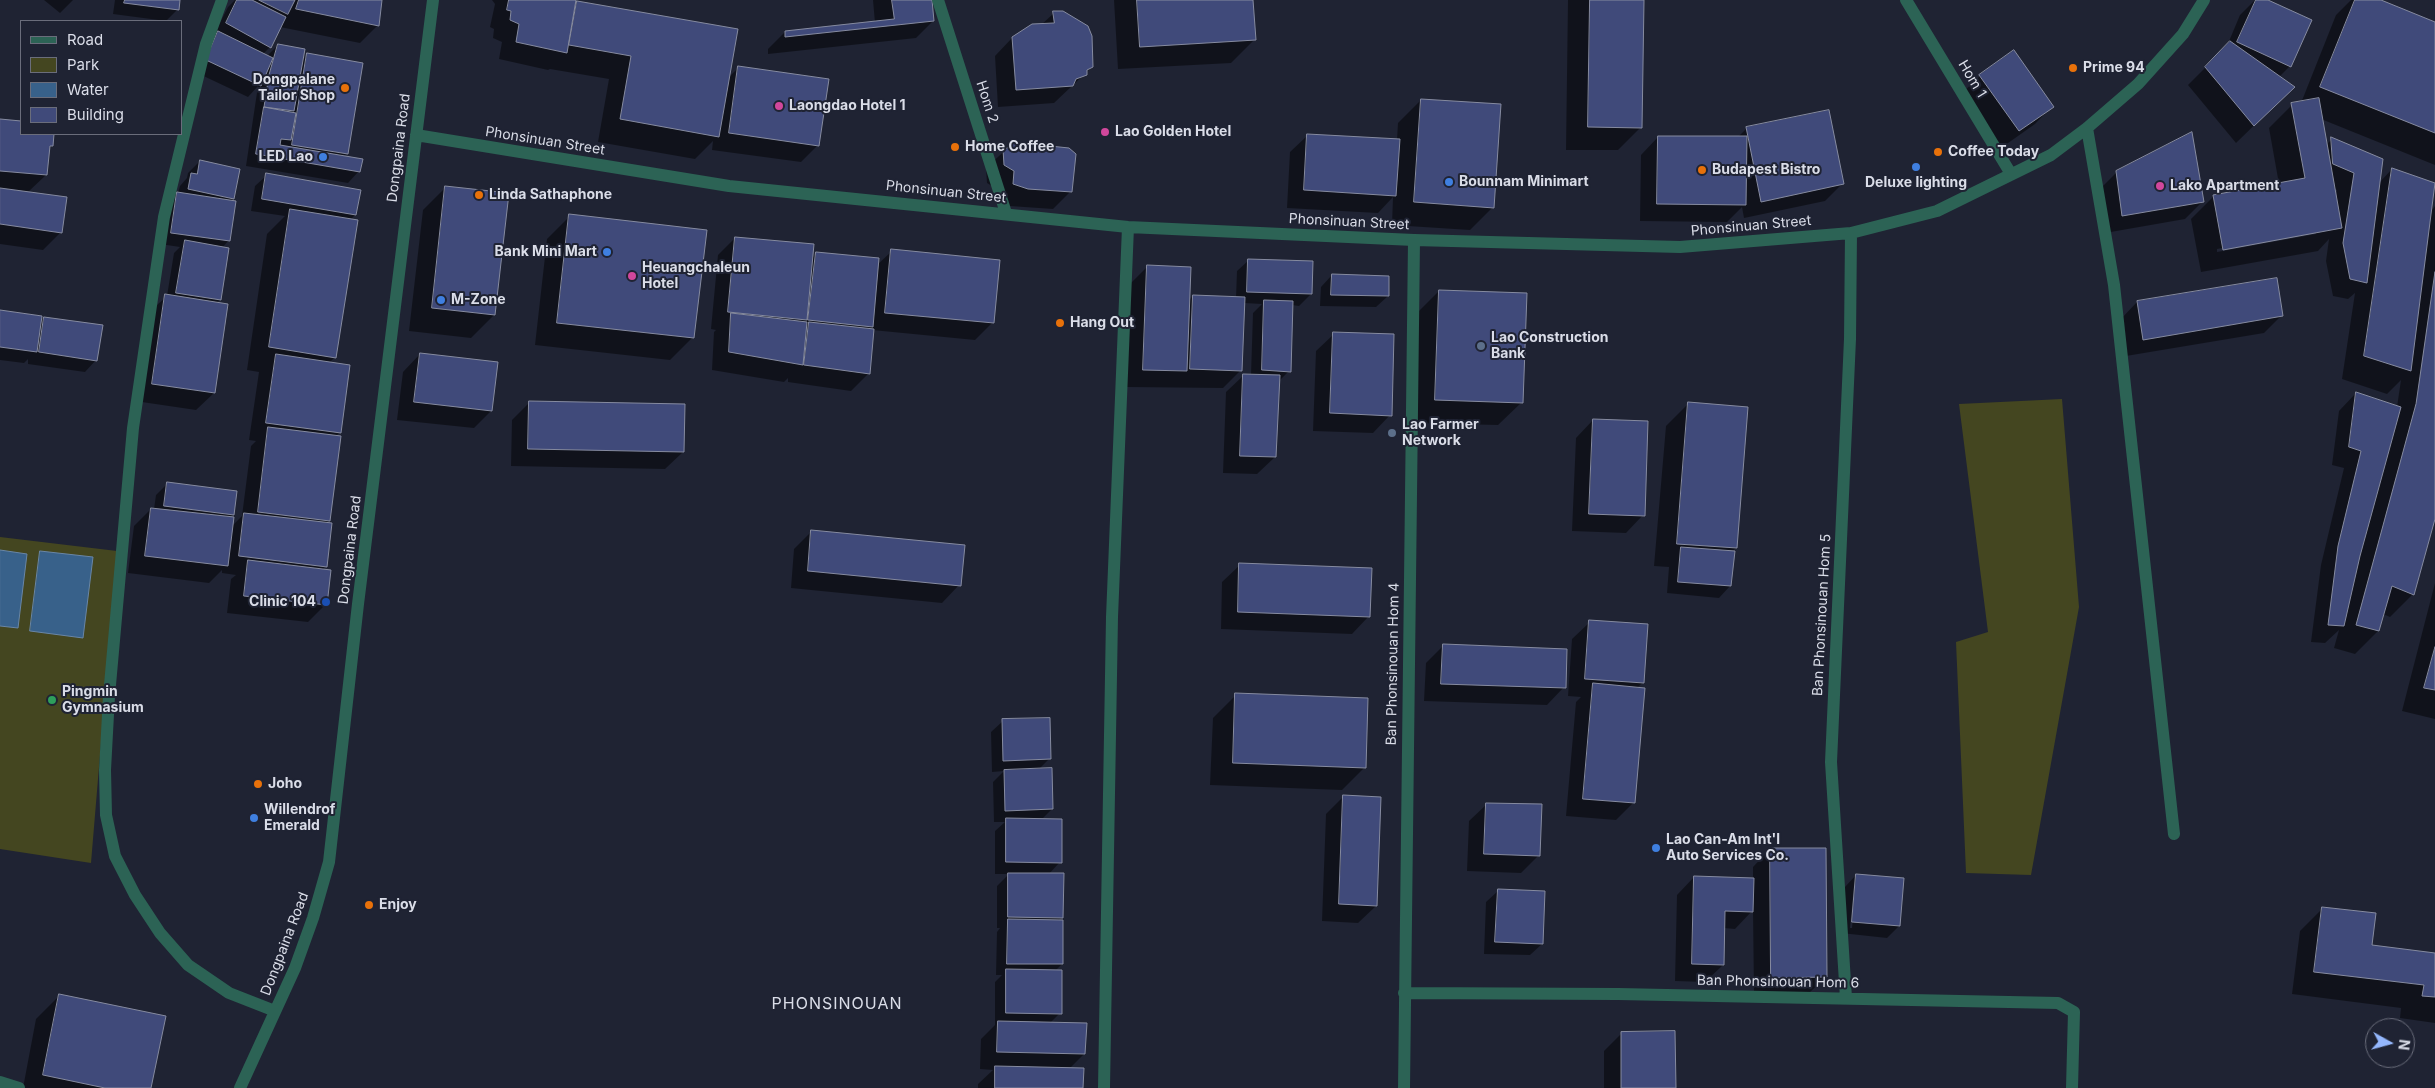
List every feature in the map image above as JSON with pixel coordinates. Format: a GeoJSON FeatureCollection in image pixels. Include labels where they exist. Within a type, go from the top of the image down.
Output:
{"type":"FeatureCollection","features":[{"type":"Feature","properties":{"kind":"street"},"geometry":{"type":"LineString","coordinates":[[222,0],[206,44],[164,217],[134,419],[109,696],[105,770],[106,815],[115,856],[135,894],[160,933],[188,965],[229,993],[275,1010]]}},
{"type":"Feature","properties":{"kind":"street","name":"Dongpaina Road"},"geometry":{"type":"LineString","coordinates":[[240,1088],[295,968],[313,918],[329,862],[359,594],[433,0]]}},
{"type":"Feature","properties":{"kind":"street","name":"Hom 2"},"geometry":{"type":"LineString","coordinates":[[938,0],[1006,213]]}},
{"type":"Feature","properties":{"kind":"street","name":"Hom 1"},"geometry":{"type":"LineString","coordinates":[[1906,0],[2011,174]]}},
{"type":"Feature","properties":{"kind":"street","name":"Phonsinuan Street"},"geometry":{"type":"LineString","coordinates":[[416,135],[737,187],[1006,213],[1128,227],[1414,240],[1680,247],[1851,233],[1937,211],[2051,155],[2087,128],[2138,84],[2183,34],[2204,0]]}},
{"type":"Feature","properties":{"kind":"street"},"geometry":{"type":"LineString","coordinates":[[2087,128],[2114,284],[2174,834]]}},
{"type":"Feature","properties":{"kind":"street"},"geometry":{"type":"LineString","coordinates":[[1104,1088],[1112,617],[1128,227]]}},
{"type":"Feature","properties":{"kind":"street","name":"Ban Phonsinouan Hom 5"},"geometry":{"type":"LineString","coordinates":[[1846,998],[1831,762],[1850,339],[1851,233]]}},
{"type":"Feature","properties":{"kind":"street","name":"Ban Phonsinouan Hom 4"},"geometry":{"type":"LineString","coordinates":[[1404,1088],[1414,240]]}},
{"type":"Feature","properties":{"kind":"street","name":"Ban Phonsinouan Hom 6"},"geometry":{"type":"LineString","coordinates":[[1404,993],[1618,994],[2058,1004],[2074,1012],[2072,1088]]}},
{"type":"Feature","properties":{"kind":"street"},"geometry":{"type":"LineString","coordinates":[[0,1082],[19,1088]]}},
{"type":"Feature","properties":{"kind":"green space"},"geometry":{"type":"Polygon","coordinates":[[[2062,399],[2079,607],[2031,875],[1966,873],[1956,642],[1988,632],[1959,404],[2062,399]]]}},
{"type":"Feature","properties":{"kind":"green space","name":"Pingmin Gymnasium"},"geometry":{"type":"Polygon","coordinates":[[[0,537],[117,551],[91,863],[0,849],[0,537]]]}},
{"type":"Feature","properties":{"kind":"water"},"geometry":{"type":"Polygon","coordinates":[[[0,550],[27,554],[18,628],[0,626],[0,550]]]}},
{"type":"Feature","properties":{"kind":"water"},"geometry":{"type":"Polygon","coordinates":[[[40,551],[93,557],[83,638],[30,631],[40,551]]]}},
{"type":"Feature","properties":{"kind":"building"},"geometry":{"type":"Polygon","coordinates":[[[125,0],[180,0],[179,10],[124,3],[125,0]]]}},
{"type":"Feature","properties":{"kind":"building"},"geometry":{"type":"Polygon","coordinates":[[[237,0],[252,0],[286,17],[271,48],[226,23],[237,0]]]}},
{"type":"Feature","properties":{"kind":"building"},"geometry":{"type":"Polygon","coordinates":[[[259,0],[295,0],[288,14],[259,0]]]}},
{"type":"Feature","properties":{"kind":"building"},"geometry":{"type":"Polygon","coordinates":[[[299,0],[382,0],[379,26],[296,9],[299,0]]]}},
{"type":"Feature","properties":{"kind":"building"},"geometry":{"type":"Polygon","coordinates":[[[509,0],[576,0],[567,53],[516,42],[519,24],[510,20],[511,11],[507,10],[509,0]]]}},
{"type":"Feature","properties":{"kind":"building"},"geometry":{"type":"Polygon","coordinates":[[[892,0],[932,0],[934,21],[785,37],[785,31],[894,19],[892,0]]]}},
{"type":"Feature","properties":{"kind":"building"},"geometry":{"type":"Polygon","coordinates":[[[1137,0],[1253,0],[1256,40],[1140,47],[1137,0]]]}},
{"type":"Feature","properties":{"kind":"building"},"geometry":{"type":"Polygon","coordinates":[[[1590,0],[1644,0],[1642,128],[1588,127],[1590,0]]]}},
{"type":"Feature","properties":{"kind":"building"},"geometry":{"type":"Polygon","coordinates":[[[2256,0],[2268,0],[2312,20],[2291,67],[2237,42],[2256,0]]]}},
{"type":"Feature","properties":{"kind":"building"},"geometry":{"type":"Polygon","coordinates":[[[2355,0],[2381,0],[2435,22],[2435,133],[2320,87],[2355,0]]]}},
{"type":"Feature","properties":{"kind":"building"},"geometry":{"type":"Polygon","coordinates":[[[577,1],[738,29],[719,137],[620,119],[631,56],[569,45],[577,1]]]}},
{"type":"Feature","properties":{"kind":"building"},"geometry":{"type":"Polygon","coordinates":[[[1053,11],[1063,11],[1088,26],[1092,36],[1093,67],[1087,70],[1087,75],[1076,79],[1073,86],[1016,90],[1012,37],[1032,24],[1054,23],[1053,11]]]}},
{"type":"Feature","properties":{"kind":"building"},"geometry":{"type":"Polygon","coordinates":[[[218,31],[273,58],[261,86],[206,60],[218,31]]]}},
{"type":"Feature","properties":{"kind":"building"},"geometry":{"type":"Polygon","coordinates":[[[2230,41],[2295,87],[2254,126],[2205,67],[2230,41]]]}},
{"type":"Feature","properties":{"kind":"building"},"geometry":{"type":"Polygon","coordinates":[[[278,44],[305,49],[294,111],[264,107],[269,75],[278,44]]]}},
{"type":"Feature","properties":{"kind":"building"},"geometry":{"type":"Polygon","coordinates":[[[2014,50],[2054,107],[2019,131],[1979,75],[2014,50]]]}},
{"type":"Feature","properties":{"kind":"building"},"geometry":{"type":"Polygon","coordinates":[[[307,53],[363,63],[348,154],[292,145],[307,53]]]}},
{"type":"Feature","properties":{"kind":"building","name":"Laongdao Hotel 1"},"geometry":{"type":"Polygon","coordinates":[[[738,66],[829,79],[819,146],[729,133],[738,66]]]}},
{"type":"Feature","properties":{"kind":"building"},"geometry":{"type":"Polygon","coordinates":[[[2319,98],[2342,228],[2223,250],[2213,195],[2305,178],[2291,103],[2319,98]]]}},
{"type":"Feature","properties":{"kind":"building"},"geometry":{"type":"Polygon","coordinates":[[[1421,99],[1501,104],[1494,208],[1414,202],[1421,99]]]}},
{"type":"Feature","properties":{"kind":"building"},"geometry":{"type":"Polygon","coordinates":[[[264,107],[296,113],[291,140],[281,139],[280,145],[363,159],[360,172],[256,154],[264,107]]]}},
{"type":"Feature","properties":{"kind":"building"},"geometry":{"type":"Polygon","coordinates":[[[1829,110],[1844,184],[1761,202],[1746,127],[1829,110]]]}},
{"type":"Feature","properties":{"kind":"building"},"geometry":{"type":"Polygon","coordinates":[[[0,119],[20,121],[20,135],[54,135],[53,146],[50,146],[47,175],[0,171],[0,119]]]}},
{"type":"Feature","properties":{"kind":"building","name":"Lako Apartment"},"geometry":{"type":"Polygon","coordinates":[[[2192,132],[2204,202],[2122,216],[2116,171],[2192,132]]]}},
{"type":"Feature","properties":{"kind":"building"},"geometry":{"type":"Polygon","coordinates":[[[1307,134],[1400,139],[1396,196],[1304,190],[1307,134]]]}},
{"type":"Feature","properties":{"kind":"building","name":"Budapest Bistro"},"geometry":{"type":"Polygon","coordinates":[[[1658,136],[1747,136],[1746,205],[1657,204],[1658,136]]]}},
{"type":"Feature","properties":{"kind":"building"},"geometry":{"type":"Polygon","coordinates":[[[2331,137],[2383,159],[2367,283],[2350,279],[2343,243],[2354,173],[2333,164],[2331,137]]]}},
{"type":"Feature","properties":{"kind":"building"},"geometry":{"type":"Polygon","coordinates":[[[1012,142],[1069,148],[1076,154],[1072,192],[1028,189],[1013,184],[1014,171],[1004,165],[1003,149],[1011,147],[1012,142]]]}},
{"type":"Feature","properties":{"kind":"building"},"geometry":{"type":"Polygon","coordinates":[[[200,160],[240,169],[234,199],[188,189],[191,173],[197,174],[200,160]]]}},
{"type":"Feature","properties":{"kind":"building"},"geometry":{"type":"Polygon","coordinates":[[[2392,168],[2435,183],[2411,371],[2364,356],[2392,168]]]}},
{"type":"Feature","properties":{"kind":"building"},"geometry":{"type":"Polygon","coordinates":[[[266,173],[361,190],[356,215],[262,199],[266,173]]]}},
{"type":"Feature","properties":{"kind":"building"},"geometry":{"type":"Polygon","coordinates":[[[445,186],[509,193],[495,315],[432,308],[445,186]]]}},
{"type":"Feature","properties":{"kind":"building"},"geometry":{"type":"Polygon","coordinates":[[[0,188],[67,197],[62,233],[0,224],[0,188]]]}},
{"type":"Feature","properties":{"kind":"building"},"geometry":{"type":"Polygon","coordinates":[[[177,192],[236,201],[230,241],[171,233],[177,192]]]}},
{"type":"Feature","properties":{"kind":"building"},"geometry":{"type":"Polygon","coordinates":[[[290,209],[358,220],[336,358],[269,347],[290,209]]]}},
{"type":"Feature","properties":{"kind":"building","name":"Heuangchaleun Hotel"},"geometry":{"type":"Polygon","coordinates":[[[569,214],[707,230],[694,338],[557,323],[569,214]]]}},
{"type":"Feature","properties":{"kind":"building"},"geometry":{"type":"Polygon","coordinates":[[[735,237],[814,244],[807,320],[728,312],[735,237]]]}},
{"type":"Feature","properties":{"kind":"building"},"geometry":{"type":"Polygon","coordinates":[[[185,240],[229,248],[221,300],[176,293],[185,240]]]}},
{"type":"Feature","properties":{"kind":"building"},"geometry":{"type":"Polygon","coordinates":[[[891,249],[1000,260],[994,323],[885,313],[891,249]]]}},
{"type":"Feature","properties":{"kind":"building"},"geometry":{"type":"Polygon","coordinates":[[[816,252],[879,258],[873,327],[808,320],[816,252]]]}},
{"type":"Feature","properties":{"kind":"building"},"geometry":{"type":"Polygon","coordinates":[[[1248,259],[1313,261],[1312,294],[1247,292],[1248,259]]]}},
{"type":"Feature","properties":{"kind":"building"},"geometry":{"type":"Polygon","coordinates":[[[1147,265],[1191,267],[1187,371],[1143,370],[1147,265]]]}},
{"type":"Feature","properties":{"kind":"building"},"geometry":{"type":"Polygon","coordinates":[[[2435,272],[2435,519],[2414,595],[2392,586],[2379,631],[2356,625],[2416,404],[2435,272]]]}},
{"type":"Feature","properties":{"kind":"building"},"geometry":{"type":"Polygon","coordinates":[[[1332,274],[1389,276],[1389,296],[1331,295],[1332,274]]]}},
{"type":"Feature","properties":{"kind":"building"},"geometry":{"type":"Polygon","coordinates":[[[2277,278],[2283,316],[2143,340],[2137,301],[2277,278]]]}},
{"type":"Feature","properties":{"kind":"building","name":"Lao Construction Bank"},"geometry":{"type":"Polygon","coordinates":[[[1439,290],[1527,293],[1523,403],[1435,400],[1439,290]]]}},
{"type":"Feature","properties":{"kind":"building"},"geometry":{"type":"Polygon","coordinates":[[[165,294],[228,304],[215,393],[152,384],[165,294]]]}},
{"type":"Feature","properties":{"kind":"building"},"geometry":{"type":"Polygon","coordinates":[[[1193,295],[1245,297],[1242,371],[1190,369],[1193,295]]]}},
{"type":"Feature","properties":{"kind":"building"},"geometry":{"type":"Polygon","coordinates":[[[1264,300],[1293,301],[1291,372],[1262,370],[1264,300]]]}},
{"type":"Feature","properties":{"kind":"building"},"geometry":{"type":"Polygon","coordinates":[[[0,310],[42,316],[37,352],[0,347],[0,310]]]}},
{"type":"Feature","properties":{"kind":"building"},"geometry":{"type":"Polygon","coordinates":[[[731,313],[807,322],[803,365],[729,352],[731,313]]]}},
{"type":"Feature","properties":{"kind":"building"},"geometry":{"type":"Polygon","coordinates":[[[44,317],[103,325],[97,361],[39,352],[44,317]]]}},
{"type":"Feature","properties":{"kind":"building"},"geometry":{"type":"Polygon","coordinates":[[[809,322],[874,329],[870,374],[804,365],[809,322]]]}},
{"type":"Feature","properties":{"kind":"building"},"geometry":{"type":"Polygon","coordinates":[[[1333,332],[1394,334],[1392,416],[1330,413],[1333,332]]]}},
{"type":"Feature","properties":{"kind":"building"},"geometry":{"type":"Polygon","coordinates":[[[420,353],[498,362],[492,411],[414,402],[420,353]]]}},
{"type":"Feature","properties":{"kind":"building"},"geometry":{"type":"Polygon","coordinates":[[[276,354],[350,365],[341,433],[266,423],[276,354]]]}},
{"type":"Feature","properties":{"kind":"building"},"geometry":{"type":"Polygon","coordinates":[[[1243,374],[1280,375],[1276,457],[1240,456],[1243,374]]]}},
{"type":"Feature","properties":{"kind":"building"},"geometry":{"type":"Polygon","coordinates":[[[2356,392],[2401,407],[2360,556],[2344,626],[2328,625],[2338,546],[2361,451],[2349,447],[2356,392]]]}},
{"type":"Feature","properties":{"kind":"building"},"geometry":{"type":"Polygon","coordinates":[[[529,401],[685,404],[684,452],[528,449],[529,401]]]}},
{"type":"Feature","properties":{"kind":"building"},"geometry":{"type":"Polygon","coordinates":[[[1688,402],[1748,407],[1737,548],[1677,544],[1688,402]]]}},
{"type":"Feature","properties":{"kind":"building"},"geometry":{"type":"Polygon","coordinates":[[[1593,419],[1648,421],[1645,516],[1589,514],[1593,419]]]}},
{"type":"Feature","properties":{"kind":"building"},"geometry":{"type":"Polygon","coordinates":[[[268,427],[341,436],[330,521],[258,512],[268,427]]]}},
{"type":"Feature","properties":{"kind":"building"},"geometry":{"type":"Polygon","coordinates":[[[167,482],[237,491],[234,515],[164,506],[167,482]]]}},
{"type":"Feature","properties":{"kind":"building"},"geometry":{"type":"Polygon","coordinates":[[[151,508],[234,517],[228,566],[145,556],[151,508]]]}},
{"type":"Feature","properties":{"kind":"building"},"geometry":{"type":"Polygon","coordinates":[[[244,513],[332,523],[327,567],[239,556],[244,513]]]}},
{"type":"Feature","properties":{"kind":"building"},"geometry":{"type":"Polygon","coordinates":[[[811,530],[965,545],[961,586],[808,571],[811,530]]]}},
{"type":"Feature","properties":{"kind":"building"},"geometry":{"type":"Polygon","coordinates":[[[1681,547],[1735,551],[1731,586],[1678,582],[1681,547]]]}},
{"type":"Feature","properties":{"kind":"building"},"geometry":{"type":"Polygon","coordinates":[[[248,560],[331,570],[327,605],[244,596],[248,560]]]}},
{"type":"Feature","properties":{"kind":"building"},"geometry":{"type":"Polygon","coordinates":[[[1239,563],[1372,568],[1370,617],[1238,612],[1239,563]]]}},
{"type":"Feature","properties":{"kind":"building"},"geometry":{"type":"Polygon","coordinates":[[[1589,620],[1648,624],[1644,683],[1585,679],[1589,620]]]}},
{"type":"Feature","properties":{"kind":"building"},"geometry":{"type":"Polygon","coordinates":[[[1443,644],[1567,649],[1566,688],[1441,684],[1443,644]]]}},
{"type":"Feature","properties":{"kind":"building"},"geometry":{"type":"Polygon","coordinates":[[[2435,647],[2435,690],[2424,688],[2435,647]]]}},
{"type":"Feature","properties":{"kind":"building"},"geometry":{"type":"Polygon","coordinates":[[[1593,683],[1645,688],[1635,803],[1583,799],[1593,683]]]}},
{"type":"Feature","properties":{"kind":"building"},"geometry":{"type":"Polygon","coordinates":[[[1235,693],[1368,698],[1366,768],[1233,763],[1235,693]]]}},
{"type":"Feature","properties":{"kind":"building"},"geometry":{"type":"Polygon","coordinates":[[[1050,718],[1051,759],[1003,761],[1002,719],[1050,718]]]}},
{"type":"Feature","properties":{"kind":"building"},"geometry":{"type":"Polygon","coordinates":[[[1052,768],[1053,809],[1005,811],[1004,770],[1052,768]]]}},
{"type":"Feature","properties":{"kind":"building"},"geometry":{"type":"Polygon","coordinates":[[[1343,795],[1381,797],[1377,906],[1339,904],[1343,795]]]}},
{"type":"Feature","properties":{"kind":"building"},"geometry":{"type":"Polygon","coordinates":[[[1486,803],[1542,804],[1540,856],[1484,854],[1486,803]]]}},
{"type":"Feature","properties":{"kind":"building"},"geometry":{"type":"Polygon","coordinates":[[[1006,818],[1062,819],[1062,863],[1006,862],[1006,818]]]}},
{"type":"Feature","properties":{"kind":"building"},"geometry":{"type":"Polygon","coordinates":[[[1770,848],[1826,848],[1827,977],[1771,978],[1770,848]]]}},
{"type":"Feature","properties":{"kind":"building"},"geometry":{"type":"Polygon","coordinates":[[[1008,873],[1064,873],[1063,918],[1008,917],[1008,873]]]}},
{"type":"Feature","properties":{"kind":"building"},"geometry":{"type":"Polygon","coordinates":[[[1856,874],[1904,878],[1900,926],[1852,922],[1856,874]]]}},
{"type":"Feature","properties":{"kind":"building"},"geometry":{"type":"Polygon","coordinates":[[[1694,876],[1754,878],[1753,912],[1725,911],[1724,965],[1692,964],[1694,876]]]}},
{"type":"Feature","properties":{"kind":"building"},"geometry":{"type":"Polygon","coordinates":[[[1498,889],[1545,891],[1543,944],[1495,942],[1498,889]]]}},
{"type":"Feature","properties":{"kind":"building"},"geometry":{"type":"Polygon","coordinates":[[[2322,907],[2376,913],[2372,945],[2435,953],[2435,997],[2422,996],[2424,985],[2314,972],[2322,907]]]}},
{"type":"Feature","properties":{"kind":"building"},"geometry":{"type":"Polygon","coordinates":[[[1008,919],[1063,920],[1063,964],[1007,964],[1008,919]]]}},
{"type":"Feature","properties":{"kind":"building"},"geometry":{"type":"Polygon","coordinates":[[[1006,969],[1062,970],[1062,1014],[1006,1013],[1006,969]]]}},
{"type":"Feature","properties":{"kind":"building"},"geometry":{"type":"Polygon","coordinates":[[[59,994],[166,1016],[151,1088],[105,1088],[43,1075],[59,994]]]}},
{"type":"Feature","properties":{"kind":"building"},"geometry":{"type":"Polygon","coordinates":[[[998,1021],[1087,1023],[1085,1054],[997,1052],[998,1021]]]}},
{"type":"Feature","properties":{"kind":"building"},"geometry":{"type":"Polygon","coordinates":[[[1675,1031],[1676,1088],[1621,1088],[1621,1032],[1675,1031]]]}},
{"type":"Feature","properties":{"kind":"building"},"geometry":{"type":"Polygon","coordinates":[[[995,1066],[1084,1068],[1083,1088],[995,1088],[995,1066]]]}},
{"type":"Feature","properties":{"kind":"place","name":"Prime 94"},"geometry":{"type":"Point","coordinates":[2073,68]}},
{"type":"Feature","properties":{"kind":"place","name":"Dongpalane Tailor Shop"},"geometry":{"type":"Point","coordinates":[345,88]}},
{"type":"Feature","properties":{"kind":"place","name":"Laongdao Hotel 1"},"geometry":{"type":"Point","coordinates":[779,106]}},
{"type":"Feature","properties":{"kind":"place","name":"Lao Golden Hotel"},"geometry":{"type":"Point","coordinates":[1105,132]}},
{"type":"Feature","properties":{"kind":"place","name":"Home Coffee"},"geometry":{"type":"Point","coordinates":[955,147]}},
{"type":"Feature","properties":{"kind":"place","name":"Coffee Today"},"geometry":{"type":"Point","coordinates":[1938,152]}},
{"type":"Feature","properties":{"kind":"place","name":"LED Lao"},"geometry":{"type":"Point","coordinates":[323,157]}},
{"type":"Feature","properties":{"kind":"place","name":"Deluxe lighting"},"geometry":{"type":"Point","coordinates":[1916,167]}},
{"type":"Feature","properties":{"kind":"place","name":"Budapest Bistro"},"geometry":{"type":"Point","coordinates":[1702,170]}},
{"type":"Feature","properties":{"kind":"place","name":"Bounnam Minimart"},"geometry":{"type":"Point","coordinates":[1449,182]}},
{"type":"Feature","properties":{"kind":"place","name":"Lako Apartment"},"geometry":{"type":"Point","coordinates":[2160,186]}},
{"type":"Feature","properties":{"kind":"place","name":"Linda Sathaphone"},"geometry":{"type":"Point","coordinates":[479,195]}},
{"type":"Feature","properties":{"kind":"place","name":"Bank Mini Mart"},"geometry":{"type":"Point","coordinates":[607,252]}},
{"type":"Feature","properties":{"kind":"place","name":"Heuangchaleun Hotel"},"geometry":{"type":"Point","coordinates":[632,276]}},
{"type":"Feature","properties":{"kind":"place","name":"M-Zone"},"geometry":{"type":"Point","coordinates":[441,300]}},
{"type":"Feature","properties":{"kind":"place","name":"Hang Out"},"geometry":{"type":"Point","coordinates":[1060,323]}},
{"type":"Feature","properties":{"kind":"place","name":"Lao Construction Bank"},"geometry":{"type":"Point","coordinates":[1481,346]}},
{"type":"Feature","properties":{"kind":"place","name":"Lao Farmer Network"},"geometry":{"type":"Point","coordinates":[1392,433]}},
{"type":"Feature","properties":{"kind":"place","name":"Clinic 104"},"geometry":{"type":"Point","coordinates":[326,602]}},
{"type":"Feature","properties":{"kind":"place","name":"Pingmin Gymnasium"},"geometry":{"type":"Point","coordinates":[52,700]}},
{"type":"Feature","properties":{"kind":"place","name":"Joho"},"geometry":{"type":"Point","coordinates":[258,784]}},
{"type":"Feature","properties":{"kind":"place","name":"Willendrof Emerald"},"geometry":{"type":"Point","coordinates":[254,818]}},
{"type":"Feature","properties":{"kind":"place","name":"Lao Can-Am Int'l Auto Services Co."},"geometry":{"type":"Point","coordinates":[1656,848]}},
{"type":"Feature","properties":{"kind":"place","name":"Enjoy"},"geometry":{"type":"Point","coordinates":[369,905]}},
{"type":"Feature","properties":{"kind":"district","name":"PHONSINOUAN"},"geometry":{"type":"Point","coordinates":[837,1004]}}]}
